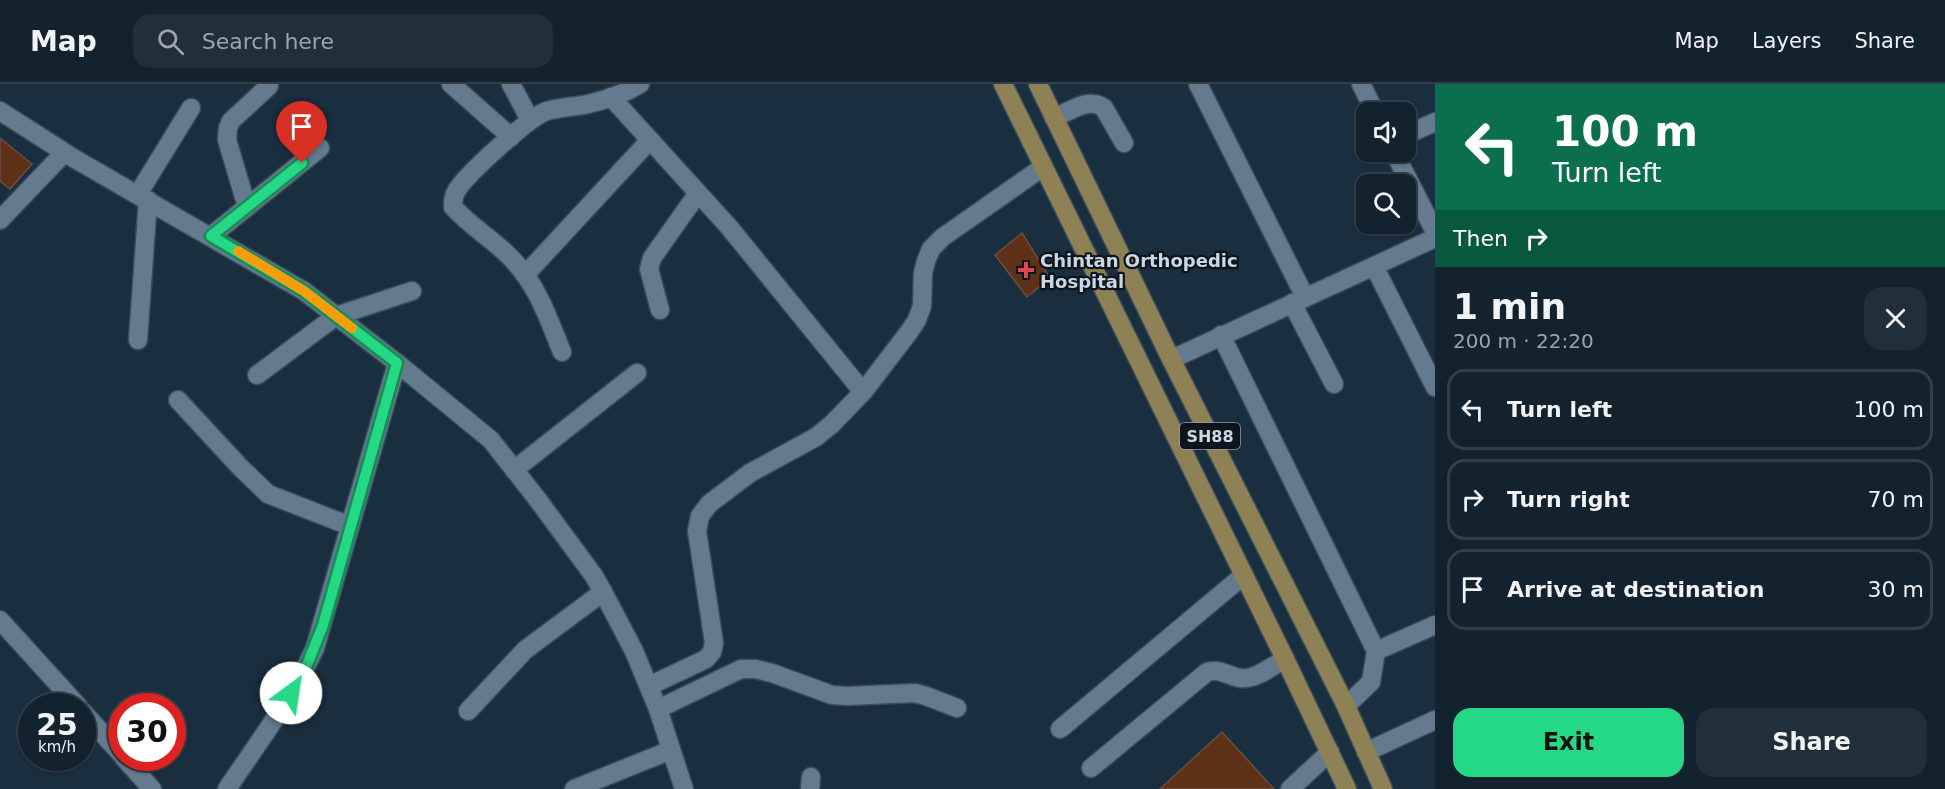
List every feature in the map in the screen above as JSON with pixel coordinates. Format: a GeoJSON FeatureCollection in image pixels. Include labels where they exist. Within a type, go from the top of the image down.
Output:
{"type":"FeatureCollection","features":[{"type":"Feature","properties":{"kind":"main road","name":"SH88"},"geometry":{"type":"LineString","coordinates":[[1002,84],[1285,658],[1347,789]]}},
{"type":"Feature","properties":{"kind":"main road","name":"SH88"},"geometry":{"type":"LineString","coordinates":[[1038,84],[1172,359],[1346,706],[1383,789]]}},
{"type":"Feature","properties":{"kind":"street"},"geometry":{"type":"LineString","coordinates":[[451,84],[511,136]]}},
{"type":"Feature","properties":{"kind":"street"},"geometry":{"type":"LineString","coordinates":[[511,84],[530,120]]}},
{"type":"Feature","properties":{"kind":"street"},"geometry":{"type":"LineString","coordinates":[[562,352],[535,288],[514,261],[495,242],[460,215],[453,207],[453,198],[458,189],[530,120],[547,111],[588,104],[611,97],[640,84]]}},
{"type":"Feature","properties":{"kind":"street"},"geometry":{"type":"LineString","coordinates":[[1198,84],[1299,300],[1334,384]]}},
{"type":"Feature","properties":{"kind":"street"},"geometry":{"type":"LineString","coordinates":[[1361,84],[1370,102]]}},
{"type":"Feature","properties":{"kind":"street"},"geometry":{"type":"LineString","coordinates":[[247,207],[226,140],[228,128],[231,121],[269,86]]}},
{"type":"Feature","properties":{"kind":"street"},"geometry":{"type":"LineString","coordinates":[[611,97],[729,227],[863,392]]}},
{"type":"Feature","properties":{"kind":"street"},"geometry":{"type":"LineString","coordinates":[[1054,118],[1088,103],[1098,104],[1104,108],[1124,143]]}},
{"type":"Feature","properties":{"kind":"street"},"geometry":{"type":"LineString","coordinates":[[138,340],[143,197],[191,108]]}},
{"type":"Feature","properties":{"kind":"street"},"geometry":{"type":"LineString","coordinates":[[0,111],[64,153],[304,291],[491,440],[587,567],[603,592],[634,651],[658,709],[684,789]]}},
{"type":"Feature","properties":{"kind":"street"},"geometry":{"type":"LineString","coordinates":[[1416,131],[1435,122]]}},
{"type":"Feature","properties":{"kind":"street"},"geometry":{"type":"LineString","coordinates":[[525,275],[650,140]]}},
{"type":"Feature","properties":{"kind":"street"},"geometry":{"type":"LineString","coordinates":[[211,236],[320,148]]}},
{"type":"Feature","properties":{"kind":"street"},"geometry":{"type":"LineString","coordinates":[[0,220],[64,153]]}},
{"type":"Feature","properties":{"kind":"street"},"geometry":{"type":"LineString","coordinates":[[1399,162],[1435,232]]}},
{"type":"Feature","properties":{"kind":"street"},"geometry":{"type":"LineString","coordinates":[[648,686],[706,659],[712,652],[714,643],[697,531],[700,516],[709,504],[750,473],[816,437],[832,424],[863,392],[917,320],[922,306],[923,273],[932,249],[943,237],[1043,167]]}},
{"type":"Feature","properties":{"kind":"street"},"geometry":{"type":"LineString","coordinates":[[660,310],[649,269],[652,258],[698,193]]}},
{"type":"Feature","properties":{"kind":"street"},"geometry":{"type":"LineString","coordinates":[[1172,359],[1435,238]]}},
{"type":"Feature","properties":{"kind":"street"},"geometry":{"type":"LineString","coordinates":[[1374,266],[1435,387]]}},
{"type":"Feature","properties":{"kind":"street"},"geometry":{"type":"LineString","coordinates":[[257,375],[336,316],[412,291]]}},
{"type":"Feature","properties":{"kind":"street"},"geometry":{"type":"LineString","coordinates":[[1221,335],[1376,651],[1371,682],[1346,706]]}},
{"type":"Feature","properties":{"kind":"street"},"geometry":{"type":"LineString","coordinates":[[227,789],[305,670],[323,625],[397,363]]}},
{"type":"Feature","properties":{"kind":"street"},"geometry":{"type":"LineString","coordinates":[[514,470],[638,373]]}},
{"type":"Feature","properties":{"kind":"street"},"geometry":{"type":"LineString","coordinates":[[178,400],[268,494],[350,525]]}},
{"type":"Feature","properties":{"kind":"street"},"geometry":{"type":"LineString","coordinates":[[1060,729],[1244,576]]}},
{"type":"Feature","properties":{"kind":"street"},"geometry":{"type":"LineString","coordinates":[[468,711],[525,650],[603,592]]}},
{"type":"Feature","properties":{"kind":"street"},"geometry":{"type":"LineString","coordinates":[[0,620],[66,693]]}},
{"type":"Feature","properties":{"kind":"street"},"geometry":{"type":"LineString","coordinates":[[1376,651],[1435,625]]}},
{"type":"Feature","properties":{"kind":"street"},"geometry":{"type":"LineString","coordinates":[[1091,768],[1207,672],[1214,670],[1239,678],[1252,677],[1285,658]]}},
{"type":"Feature","properties":{"kind":"street"},"geometry":{"type":"LineString","coordinates":[[658,709],[741,669],[772,673],[832,695],[915,693],[957,708]]}},
{"type":"Feature","properties":{"kind":"street"},"geometry":{"type":"LineString","coordinates":[[1366,753],[1435,720]]}},
{"type":"Feature","properties":{"kind":"street"},"geometry":{"type":"LineString","coordinates":[[96,726],[108,740]]}},
{"type":"Feature","properties":{"kind":"street"},"geometry":{"type":"LineString","coordinates":[[574,789],[671,750]]}},
{"type":"Feature","properties":{"kind":"street"},"geometry":{"type":"LineString","coordinates":[[1290,789],[1330,752]]}},
{"type":"Feature","properties":{"kind":"street"},"geometry":{"type":"LineString","coordinates":[[136,771],[152,789]]}},
{"type":"Feature","properties":{"kind":"building"},"geometry":{"type":"Polygon","coordinates":[[[0,138],[32,164],[10,189],[0,181],[0,138]]]}},
{"type":"Feature","properties":{"kind":"building"},"geometry":{"type":"Polygon","coordinates":[[[1022,233],[1050,278],[1027,297],[995,255],[1022,233]]]}},
{"type":"Feature","properties":{"kind":"building"},"geometry":{"type":"Polygon","coordinates":[[[1222,732],[1274,789],[1160,789],[1222,732]]]}},
{"type":"Feature","properties":{"kind":"slow traffic"},"geometry":{"type":"LineString","coordinates":[[238,251],[304,291],[352,328]]}},
{"type":"Feature","properties":{"kind":"place","name":"Chintan Orthopedic Hospital"},"geometry":{"type":"Point","coordinates":[1026,270]}},
{"type":"Feature","properties":{"kind":"route"},"geometry":{"type":"LineString","coordinates":[[291,693],[305,670],[323,625],[397,363],[304,291],[211,236],[302,163]]}}]}
